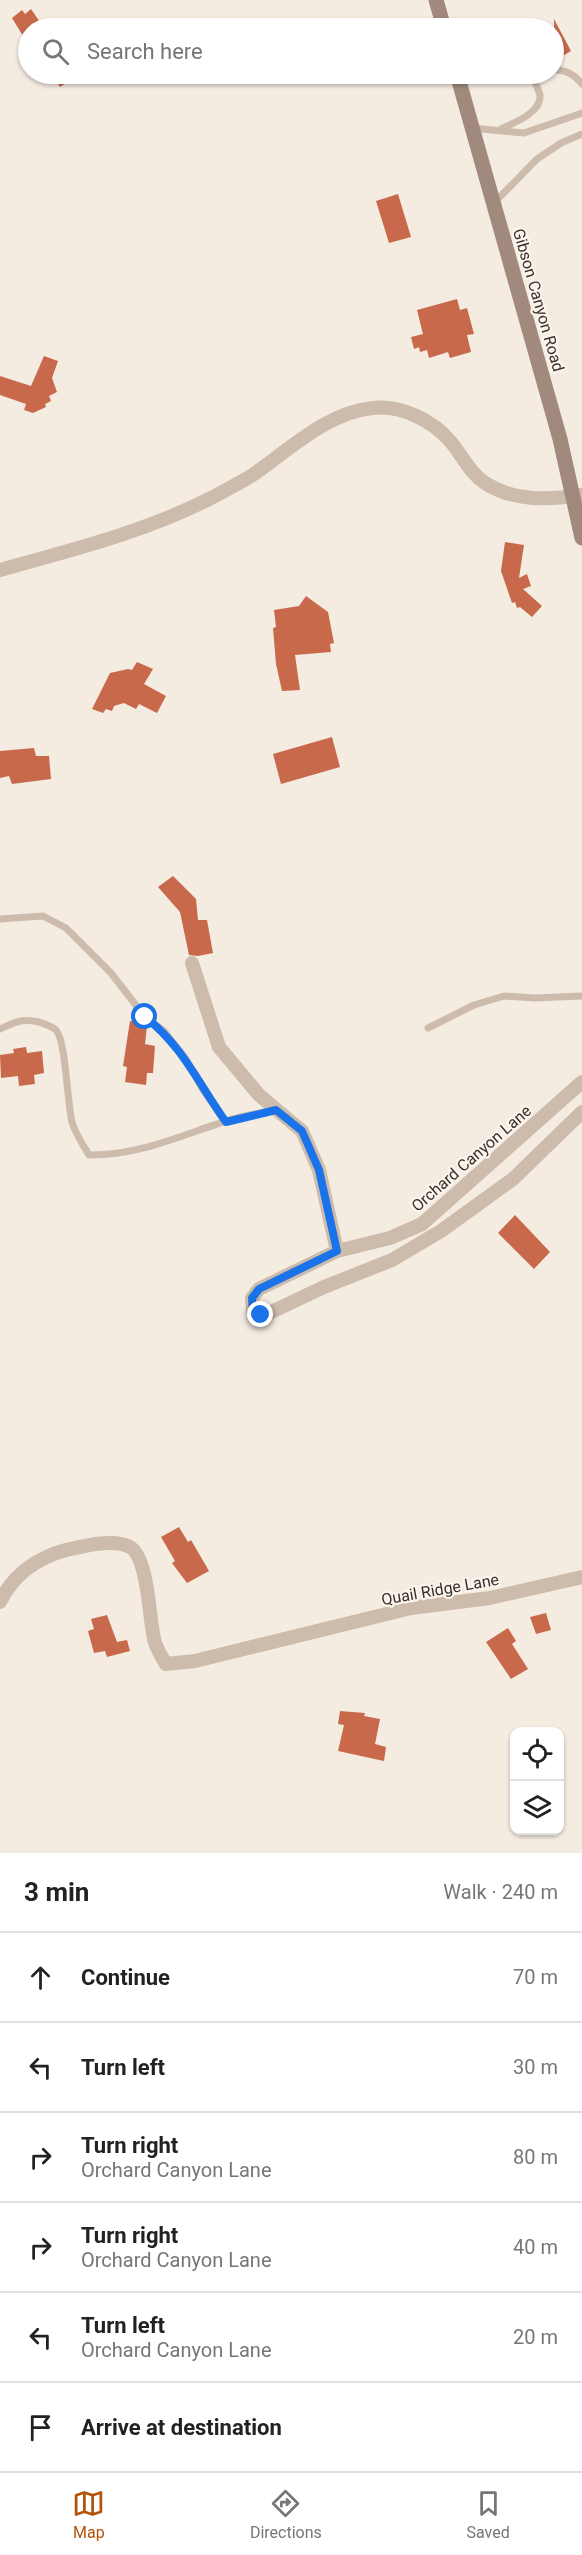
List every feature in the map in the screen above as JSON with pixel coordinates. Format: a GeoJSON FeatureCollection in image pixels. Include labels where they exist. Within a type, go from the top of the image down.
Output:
{"type":"FeatureCollection","features":[{"type":"Feature","properties":{"kind":"main road"},"geometry":{"type":"LineString","coordinates":[[436,0],[441,18]]}},
{"type":"Feature","properties":{"kind":"main road","name":"Gibson Canyon Road"},"geometry":{"type":"LineString","coordinates":[[460,84],[556,428],[578,496],[582,538]]}},
{"type":"Feature","properties":{"kind":"street"},"geometry":{"type":"LineString","coordinates":[[0,570],[141,528],[200,503],[249,477],[326,424],[350,413],[374,408],[395,409],[420,418],[436,428],[450,441],[473,473],[497,489],[529,498],[578,496]]}},
{"type":"Feature","properties":{"kind":"street"},"geometry":{"type":"LineString","coordinates":[[192,963],[219,1047],[240,1075],[276,1110],[302,1131],[319,1170],[337,1251]]}},
{"type":"Feature","properties":{"kind":"street","name":"Orchard Canyon Lane"},"geometry":{"type":"LineString","coordinates":[[582,1082],[422,1224],[390,1238],[337,1251],[259,1289],[252,1298],[253,1311],[261,1315],[267,1314],[324,1287],[392,1260],[441,1231],[513,1179],[582,1112]]}},
{"type":"Feature","properties":{"kind":"street","name":"Quail Ridge Lane"},"geometry":{"type":"LineString","coordinates":[[0,1602],[6,1591],[26,1569],[46,1557],[66,1550],[117,1543],[129,1547],[136,1553],[152,1618],[155,1643],[166,1664],[195,1662],[411,1608],[490,1598],[582,1577]]}},
{"type":"Feature","properties":{"kind":"lane"},"geometry":{"type":"LineString","coordinates":[[564,70],[576,76],[582,84]]}},
{"type":"Feature","properties":{"kind":"lane"},"geometry":{"type":"LineString","coordinates":[[500,129],[527,115],[538,105],[540,96],[536,84]]}},
{"type":"Feature","properties":{"kind":"lane"},"geometry":{"type":"LineString","coordinates":[[472,128],[524,133],[582,113]]}},
{"type":"Feature","properties":{"kind":"lane"},"geometry":{"type":"LineString","coordinates":[[493,204],[537,159],[561,143],[582,134]]}},
{"type":"Feature","properties":{"kind":"lane"},"geometry":{"type":"LineString","coordinates":[[0,919],[43,916],[66,928],[111,973],[145,1017],[164,1031],[186,1059],[203,1090],[226,1122]]}},
{"type":"Feature","properties":{"kind":"lane"},"geometry":{"type":"LineString","coordinates":[[428,1028],[474,1005],[504,996],[535,998],[582,996]]}},
{"type":"Feature","properties":{"kind":"lane"},"geometry":{"type":"LineString","coordinates":[[0,1029],[20,1019],[48,1025],[56,1030],[64,1052],[65,1082],[73,1124],[89,1155],[109,1155],[172,1141],[226,1122],[276,1110]]}},
{"type":"Feature","properties":{"kind":"building"},"geometry":{"type":"Polygon","coordinates":[[[31,9],[37,18],[18,18],[18,28],[12,18],[22,10],[25,14],[31,9]]]}},
{"type":"Feature","properties":{"kind":"building"},"geometry":{"type":"Polygon","coordinates":[[[564,38],[571,51],[564,55],[564,38]]]}},
{"type":"Feature","properties":{"kind":"building"},"geometry":{"type":"Polygon","coordinates":[[[398,194],[411,237],[389,243],[376,201],[398,194]]]}},
{"type":"Feature","properties":{"kind":"building"},"geometry":{"type":"Polygon","coordinates":[[[457,299],[460,310],[467,308],[474,334],[467,335],[471,352],[450,358],[448,352],[429,358],[427,350],[420,352],[419,347],[414,349],[411,337],[423,334],[417,310],[457,299]]]}},
{"type":"Feature","properties":{"kind":"building"},"geometry":{"type":"Polygon","coordinates":[[[44,356],[58,361],[52,378],[57,392],[49,396],[51,401],[45,404],[46,407],[33,413],[24,410],[26,404],[0,395],[0,376],[31,386],[44,356]]]}},
{"type":"Feature","properties":{"kind":"building"},"geometry":{"type":"Polygon","coordinates":[[[505,542],[524,545],[519,578],[527,574],[531,586],[523,589],[542,606],[532,617],[520,607],[517,608],[515,602],[512,603],[501,571],[505,542]]]}},
{"type":"Feature","properties":{"kind":"building"},"geometry":{"type":"Polygon","coordinates":[[[306,596],[328,612],[334,643],[330,644],[331,652],[295,655],[300,690],[282,691],[276,664],[274,610],[299,606],[306,596]]]}},
{"type":"Feature","properties":{"kind":"building"},"geometry":{"type":"Polygon","coordinates":[[[137,662],[153,669],[144,684],[166,696],[157,713],[139,704],[136,709],[124,703],[114,706],[112,711],[106,709],[103,713],[92,709],[110,673],[132,670],[137,662]]]}},
{"type":"Feature","properties":{"kind":"building"},"geometry":{"type":"Polygon","coordinates":[[[332,737],[340,767],[281,784],[273,754],[332,737]]]}},
{"type":"Feature","properties":{"kind":"building"},"geometry":{"type":"Polygon","coordinates":[[[34,748],[36,756],[49,756],[51,779],[12,784],[9,776],[0,778],[0,751],[34,748]]]}},
{"type":"Feature","properties":{"kind":"building"},"geometry":{"type":"Polygon","coordinates":[[[173,876],[196,899],[198,920],[207,920],[213,953],[189,955],[180,912],[158,887],[173,876]]]}},
{"type":"Feature","properties":{"kind":"building"},"geometry":{"type":"Polygon","coordinates":[[[130,1021],[147,1026],[145,1044],[155,1046],[153,1073],[147,1073],[146,1085],[125,1082],[127,1067],[123,1066],[130,1021]]]}},
{"type":"Feature","properties":{"kind":"building"},"geometry":{"type":"Polygon","coordinates":[[[26,1047],[27,1053],[42,1051],[44,1073],[34,1075],[35,1084],[19,1086],[18,1076],[1,1078],[0,1055],[14,1053],[13,1049],[26,1047]]]}},
{"type":"Feature","properties":{"kind":"building"},"geometry":{"type":"Polygon","coordinates":[[[515,1215],[550,1252],[534,1269],[498,1233],[515,1215]]]}},
{"type":"Feature","properties":{"kind":"building"},"geometry":{"type":"Polygon","coordinates":[[[179,1527],[188,1542],[191,1540],[209,1571],[187,1583],[172,1563],[175,1561],[161,1537],[179,1527]]]}},
{"type":"Feature","properties":{"kind":"building"},"geometry":{"type":"Polygon","coordinates":[[[546,1613],[551,1630],[536,1634],[530,1617],[546,1613]]]}},
{"type":"Feature","properties":{"kind":"building"},"geometry":{"type":"Polygon","coordinates":[[[107,1615],[117,1642],[127,1640],[130,1651],[107,1657],[105,1651],[94,1653],[88,1631],[94,1629],[91,1619],[107,1615]]]}},
{"type":"Feature","properties":{"kind":"building"},"geometry":{"type":"Polygon","coordinates":[[[508,1628],[516,1641],[512,1644],[528,1669],[511,1679],[486,1642],[508,1628]]]}},
{"type":"Feature","properties":{"kind":"building"},"geometry":{"type":"Polygon","coordinates":[[[340,1711],[365,1713],[364,1716],[380,1719],[375,1744],[386,1747],[384,1761],[338,1751],[344,1725],[338,1724],[340,1711]]]}},
{"type":"Feature","properties":{"kind":"route"},"geometry":{"type":"LineString","coordinates":[[145,1017],[164,1031],[186,1059],[203,1090],[226,1122],[276,1110],[302,1131],[319,1170],[337,1251],[259,1289],[252,1298],[253,1311],[261,1315]]}}]}
